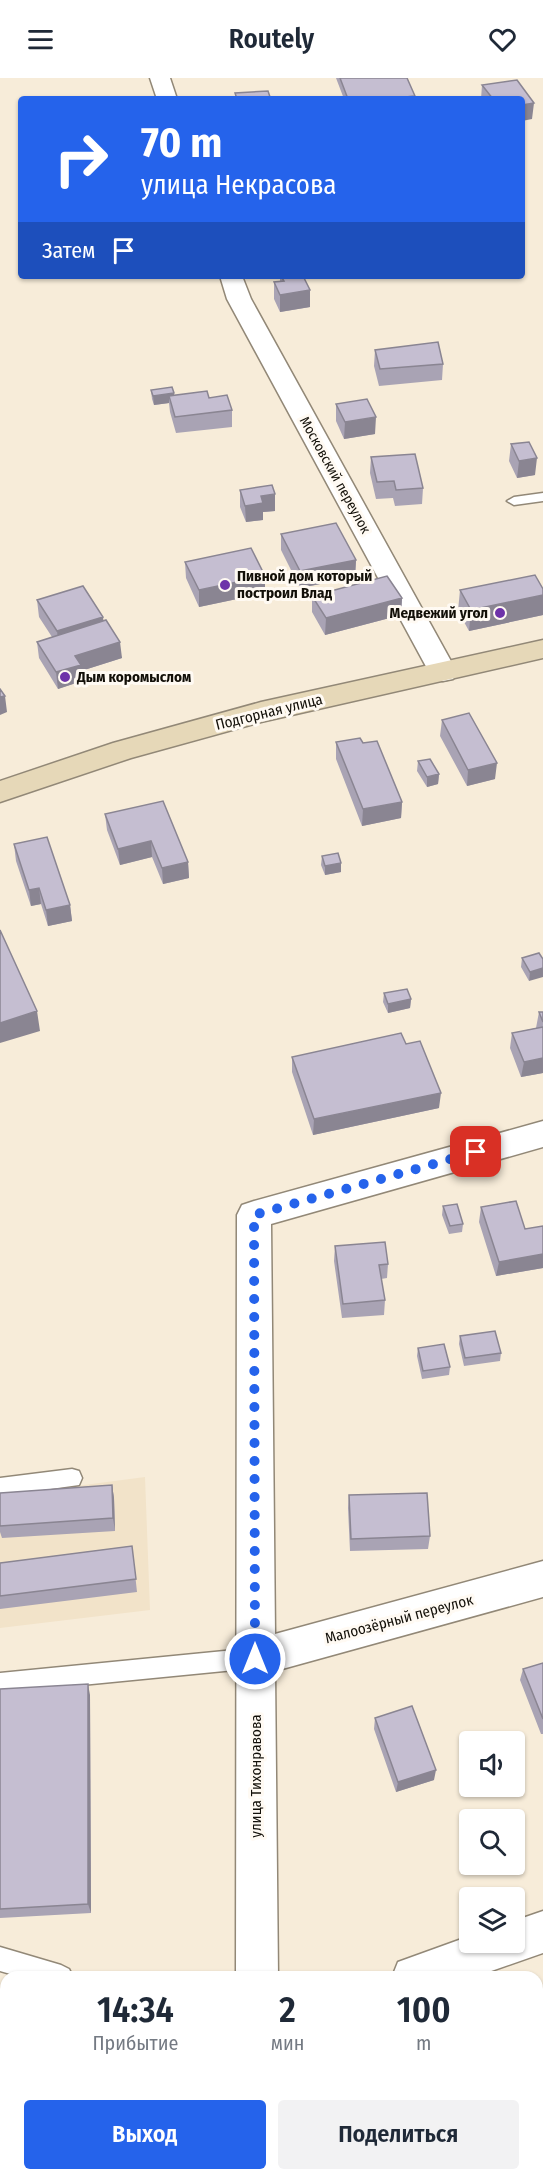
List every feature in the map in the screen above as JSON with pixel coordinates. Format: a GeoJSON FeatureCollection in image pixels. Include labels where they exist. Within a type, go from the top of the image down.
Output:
{"type":"FeatureCollection","features":[{"type":"Feature","properties":{"kind":"main road","name":"Подгорная улица"},"geometry":{"type":"LineString","coordinates":[[0,792],[123,750],[261,712],[543,650]]}},
{"type":"Feature","properties":{"kind":"street"},"geometry":{"type":"LineString","coordinates":[[160,78],[166,96]]}},
{"type":"Feature","properties":{"kind":"street","name":"Московский переулок"},"geometry":{"type":"LineString","coordinates":[[232,279],[239,299],[443,672]]}},
{"type":"Feature","properties":{"kind":"street","name":"улица Тихонравова"},"geometry":{"type":"LineString","coordinates":[[257,1971],[254,1215],[543,1134]]}},
{"type":"Feature","properties":{"kind":"street","name":"Малоозёрный переулок"},"geometry":{"type":"LineString","coordinates":[[255,1659],[543,1579]]}},
{"type":"Feature","properties":{"kind":"street"},"geometry":{"type":"LineString","coordinates":[[525,1938],[543,1932]]}},
{"type":"Feature","properties":{"kind":"street"},"geometry":{"type":"LineString","coordinates":[[429,1971],[482,1953]]}},
{"type":"Feature","properties":{"kind":"lane"},"geometry":{"type":"LineString","coordinates":[[514,501],[543,497]]}},
{"type":"Feature","properties":{"kind":"lane"},"geometry":{"type":"LineString","coordinates":[[0,1487],[72,1478]]}},
{"type":"Feature","properties":{"kind":"lane"},"geometry":{"type":"LineString","coordinates":[[0,1683],[255,1659]]}},
{"type":"Feature","properties":{"kind":"lane"},"geometry":{"type":"LineString","coordinates":[[0,1959],[41,1971]]}},
{"type":"Feature","properties":{"kind":"shaded area"},"geometry":{"type":"Polygon","coordinates":[[[145,1477],[150,1610],[0,1628],[0,1496],[145,1477]]]}},
{"type":"Feature","properties":{"kind":"building"},"geometry":{"type":"Polygon","coordinates":[[[340,78],[407,78],[415,96],[347,96],[340,78]]]}},
{"type":"Feature","properties":{"kind":"building"},"geometry":{"type":"Polygon","coordinates":[[[517,80],[534,103],[525,104],[525,96],[491,96],[482,85],[517,80]]]}},
{"type":"Feature","properties":{"kind":"building"},"geometry":{"type":"Polygon","coordinates":[[[268,91],[270,96],[236,96],[235,93],[268,91]]]}},
{"type":"Feature","properties":{"kind":"building"},"geometry":{"type":"Polygon","coordinates":[[[283,279],[304,279],[310,290],[280,295],[274,282],[284,281],[283,279]]]}},
{"type":"Feature","properties":{"kind":"building"},"geometry":{"type":"Polygon","coordinates":[[[438,342],[443,364],[380,369],[375,350],[438,342]]]}},
{"type":"Feature","properties":{"kind":"building"},"geometry":{"type":"Polygon","coordinates":[[[172,387],[174,393],[153,396],[151,390],[172,387]]]}},
{"type":"Feature","properties":{"kind":"building"},"geometry":{"type":"Polygon","coordinates":[[[207,391],[209,398],[227,395],[232,410],[175,417],[169,396],[207,391]]]}},
{"type":"Feature","properties":{"kind":"building"},"geometry":{"type":"Polygon","coordinates":[[[367,399],[376,417],[345,422],[336,404],[367,399]]]}},
{"type":"Feature","properties":{"kind":"building"},"geometry":{"type":"Polygon","coordinates":[[[529,442],[537,458],[519,461],[511,444],[529,442]]]}},
{"type":"Feature","properties":{"kind":"building"},"geometry":{"type":"Polygon","coordinates":[[[415,454],[423,488],[396,490],[394,481],[377,482],[371,457],[415,454]]]}},
{"type":"Feature","properties":{"kind":"building"},"geometry":{"type":"Polygon","coordinates":[[[272,485],[275,494],[261,496],[263,503],[245,506],[240,490],[272,485]]]}},
{"type":"Feature","properties":{"kind":"building"},"geometry":{"type":"Polygon","coordinates":[[[336,523],[356,560],[300,571],[281,534],[336,523]]]}},
{"type":"Feature","properties":{"kind":"building"},"geometry":{"type":"Polygon","coordinates":[[[251,548],[265,576],[199,590],[185,562],[251,548]]]}},
{"type":"Feature","properties":{"kind":"building"},"geometry":{"type":"Polygon","coordinates":[[[535,575],[543,589],[543,595],[471,610],[460,590],[535,575]]]}},
{"type":"Feature","properties":{"kind":"building"},"geometry":{"type":"Polygon","coordinates":[[[387,576],[402,598],[326,618],[312,596],[387,576]]]}},
{"type":"Feature","properties":{"kind":"building"},"geometry":{"type":"Polygon","coordinates":[[[83,586],[103,617],[57,631],[37,600],[83,586]]]}},
{"type":"Feature","properties":{"kind":"building"},"geometry":{"type":"Polygon","coordinates":[[[106,620],[120,642],[75,656],[81,665],[56,672],[37,642],[106,620]]]}},
{"type":"Feature","properties":{"kind":"building"},"geometry":{"type":"Polygon","coordinates":[[[469,713],[497,763],[468,770],[442,720],[469,713]]]}},
{"type":"Feature","properties":{"kind":"building"},"geometry":{"type":"Polygon","coordinates":[[[360,738],[363,743],[377,741],[402,802],[363,809],[336,742],[360,738]]]}},
{"type":"Feature","properties":{"kind":"building"},"geometry":{"type":"Polygon","coordinates":[[[430,759],[439,774],[427,777],[418,761],[430,759]]]}},
{"type":"Feature","properties":{"kind":"building"},"geometry":{"type":"Polygon","coordinates":[[[163,801],[188,862],[162,868],[151,841],[118,849],[105,814],[163,801]]]}},
{"type":"Feature","properties":{"kind":"building"},"geometry":{"type":"Polygon","coordinates":[[[47,837],[70,905],[46,910],[39,888],[29,890],[14,844],[47,837]]]}},
{"type":"Feature","properties":{"kind":"building"},"geometry":{"type":"Polygon","coordinates":[[[338,853],[341,863],[325,866],[322,856],[338,853]]]}},
{"type":"Feature","properties":{"kind":"building"},"geometry":{"type":"Polygon","coordinates":[[[0,930],[37,1011],[0,1023],[0,930]]]}},
{"type":"Feature","properties":{"kind":"building"},"geometry":{"type":"Polygon","coordinates":[[[539,953],[543,959],[543,968],[530,972],[522,958],[539,953]]]}},
{"type":"Feature","properties":{"kind":"building"},"geometry":{"type":"Polygon","coordinates":[[[407,989],[411,999],[388,1004],[384,993],[407,989]]]}},
{"type":"Feature","properties":{"kind":"building"},"geometry":{"type":"Polygon","coordinates":[[[543,1027],[543,1058],[524,1062],[512,1033],[543,1027]]]}},
{"type":"Feature","properties":{"kind":"building"},"geometry":{"type":"Polygon","coordinates":[[[401,1033],[406,1044],[420,1041],[441,1093],[314,1119],[292,1057],[401,1033]]]}},
{"type":"Feature","properties":{"kind":"building"},"geometry":{"type":"Polygon","coordinates":[[[516,1201],[525,1229],[543,1226],[543,1254],[499,1262],[481,1207],[516,1201]]]}},
{"type":"Feature","properties":{"kind":"building"},"geometry":{"type":"Polygon","coordinates":[[[457,1204],[463,1224],[450,1226],[443,1206],[457,1204]]]}},
{"type":"Feature","properties":{"kind":"building"},"geometry":{"type":"Polygon","coordinates":[[[385,1242],[388,1264],[379,1265],[385,1300],[343,1304],[335,1246],[385,1242]]]}},
{"type":"Feature","properties":{"kind":"building"},"geometry":{"type":"Polygon","coordinates":[[[495,1331],[501,1353],[465,1358],[460,1336],[495,1331]]]}},
{"type":"Feature","properties":{"kind":"building"},"geometry":{"type":"Polygon","coordinates":[[[444,1344],[450,1367],[423,1371],[418,1348],[444,1344]]]}},
{"type":"Feature","properties":{"kind":"building"},"geometry":{"type":"Polygon","coordinates":[[[112,1485],[113,1518],[0,1526],[0,1493],[112,1485]]]}},
{"type":"Feature","properties":{"kind":"building"},"geometry":{"type":"Polygon","coordinates":[[[427,1493],[430,1536],[351,1539],[349,1495],[427,1493]]]}},
{"type":"Feature","properties":{"kind":"building"},"geometry":{"type":"Polygon","coordinates":[[[132,1546],[136,1579],[0,1596],[0,1563],[132,1546]]]}},
{"type":"Feature","properties":{"kind":"building"},"geometry":{"type":"Polygon","coordinates":[[[543,1663],[543,1719],[523,1669],[543,1663]]]}},
{"type":"Feature","properties":{"kind":"building"},"geometry":{"type":"Polygon","coordinates":[[[88,1684],[88,1904],[0,1909],[0,1689],[88,1684]]]}},
{"type":"Feature","properties":{"kind":"building"},"geometry":{"type":"Polygon","coordinates":[[[412,1706],[436,1770],[398,1782],[375,1718],[412,1706]]]}},
{"type":"Feature","properties":{"kind":"place","name":"Пивной дом который построил Влад"},"geometry":{"type":"Point","coordinates":[225,585]}},
{"type":"Feature","properties":{"kind":"place","name":"Медвежий угол"},"geometry":{"type":"Point","coordinates":[500,613]}},
{"type":"Feature","properties":{"kind":"place","name":"Дым коромыслом"},"geometry":{"type":"Point","coordinates":[65,677]}},
{"type":"Feature","properties":{"kind":"route"},"geometry":{"type":"LineString","coordinates":[[255,1659],[254,1215],[476,1152]]}}]}
